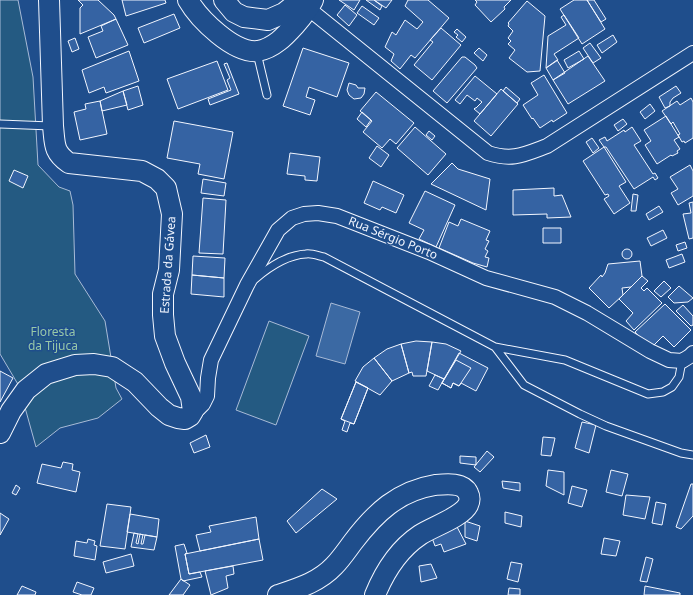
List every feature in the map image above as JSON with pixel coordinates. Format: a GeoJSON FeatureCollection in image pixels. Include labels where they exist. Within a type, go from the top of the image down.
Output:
{"type":"FeatureCollection","features":[{"type":"Feature","properties":{"kind":"street","name":"Estrada da Gávea"},"geometry":{"type":"LineString","coordinates":[[49,0],[54,142],[59,157],[69,163],[142,171],[157,179],[166,188],[172,214],[170,270],[163,294],[165,336],[191,397],[193,411]]}},
{"type":"Feature","properties":{"kind":"street"},"geometry":{"type":"LineString","coordinates":[[188,0],[192,7],[213,30],[228,41],[242,48],[256,51],[268,48],[284,38],[304,3]]}},
{"type":"Feature","properties":{"kind":"street"},"geometry":{"type":"LineString","coordinates":[[224,0],[234,12],[244,17],[268,20],[304,3]]}},
{"type":"Feature","properties":{"kind":"street"},"geometry":{"type":"LineString","coordinates":[[304,3],[488,153],[501,158],[523,156],[547,146],[693,53]]}},
{"type":"Feature","properties":{"kind":"street","name":"Rua Sérgio Porto"},"geometry":{"type":"LineString","coordinates":[[193,411],[198,409],[203,404],[207,396],[211,360],[247,285],[278,230],[292,218],[304,214],[318,213],[337,216],[429,252],[486,278],[555,297],[587,313],[650,351],[669,360],[687,357]]}},
{"type":"Feature","properties":{"kind":"street"},"geometry":{"type":"LineString","coordinates":[[0,433],[11,411],[26,390],[46,374],[75,365],[94,364],[112,367],[135,382],[159,407],[174,417],[185,419],[190,416],[193,411]]}},
{"type":"Feature","properties":{"kind":"street"},"geometry":{"type":"LineString","coordinates":[[278,595],[297,592],[314,582],[334,566],[367,524],[395,499],[418,489],[446,484],[462,487],[467,490],[470,496],[469,503],[464,511],[419,536],[398,556],[388,570],[375,595]]}},
{"type":"Feature","properties":{"kind":"lane"},"geometry":{"type":"LineString","coordinates":[[256,51],[267,95]]}},
{"type":"Feature","properties":{"kind":"lane"},"geometry":{"type":"LineString","coordinates":[[0,124],[53,126]]}},
{"type":"Feature","properties":{"kind":"lane"},"geometry":{"type":"LineString","coordinates":[[247,285],[270,267],[288,258],[306,254],[324,257],[495,347],[565,360],[648,394],[664,392],[672,386],[679,377],[687,357]]}},
{"type":"Feature","properties":{"kind":"lane"},"geometry":{"type":"LineString","coordinates":[[495,347],[524,385],[606,426],[681,454],[693,455]]}},
{"type":"Feature","properties":{"kind":"green space","name":"Floresta da Tijuca"},"geometry":{"type":"Polygon","coordinates":[[[0,0],[18,0],[33,77],[38,165],[59,187],[70,191],[73,205],[75,274],[105,321],[116,388],[122,399],[98,418],[60,428],[36,447],[19,386],[0,354],[0,0]]]}},
{"type":"Feature","properties":{"kind":"green space"},"geometry":{"type":"Polygon","coordinates":[[[269,321],[309,336],[276,425],[236,410],[269,321]]]}},
{"type":"Feature","properties":{"kind":"shaded area"},"geometry":{"type":"Polygon","coordinates":[[[331,303],[360,312],[345,364],[316,356],[331,303]]]}},
{"type":"Feature","properties":{"kind":"building"},"geometry":{"type":"Polygon","coordinates":[[[78,0],[98,0],[114,15],[116,19],[80,34],[80,8],[83,5],[78,0]]]}},
{"type":"Feature","properties":{"kind":"building"},"geometry":{"type":"Polygon","coordinates":[[[122,0],[165,0],[166,3],[126,16],[122,0]]]}},
{"type":"Feature","properties":{"kind":"building"},"geometry":{"type":"Polygon","coordinates":[[[339,0],[360,0],[354,10],[339,0]]]}},
{"type":"Feature","properties":{"kind":"building"},"geometry":{"type":"Polygon","coordinates":[[[366,0],[374,0],[382,6],[380,10],[366,0]]]}},
{"type":"Feature","properties":{"kind":"building"},"geometry":{"type":"Polygon","coordinates":[[[374,0],[392,0],[386,8],[374,0]]]}},
{"type":"Feature","properties":{"kind":"building"},"geometry":{"type":"Polygon","coordinates":[[[408,0],[428,0],[449,18],[415,58],[411,55],[400,69],[391,61],[394,54],[385,47],[392,32],[396,35],[405,20],[417,29],[423,22],[405,6],[408,0]]]}},
{"type":"Feature","properties":{"kind":"building"},"geometry":{"type":"Polygon","coordinates":[[[475,0],[511,0],[504,7],[505,9],[491,22],[475,5],[477,2],[475,0]]]}},
{"type":"Feature","properties":{"kind":"building"},"geometry":{"type":"Polygon","coordinates":[[[574,0],[587,0],[605,29],[582,44],[560,9],[574,0]]]}},
{"type":"Feature","properties":{"kind":"building"},"geometry":{"type":"Polygon","coordinates":[[[587,0],[594,0],[606,19],[601,22],[587,0]]]}},
{"type":"Feature","properties":{"kind":"building"},"geometry":{"type":"Polygon","coordinates":[[[527,1],[545,16],[540,71],[527,72],[509,58],[515,50],[508,44],[511,41],[508,38],[513,31],[508,26],[508,23],[527,1]]]}},
{"type":"Feature","properties":{"kind":"building"},"geometry":{"type":"Polygon","coordinates":[[[345,5],[357,15],[349,26],[337,15],[345,5]]]}},
{"type":"Feature","properties":{"kind":"building"},"geometry":{"type":"Polygon","coordinates":[[[362,6],[379,18],[374,25],[357,13],[362,6]]]}},
{"type":"Feature","properties":{"kind":"building"},"geometry":{"type":"Polygon","coordinates":[[[174,14],[180,28],[144,43],[138,28],[174,14]]]}},
{"type":"Feature","properties":{"kind":"building"},"geometry":{"type":"Polygon","coordinates":[[[564,15],[579,38],[554,54],[558,60],[546,68],[548,36],[566,25],[561,17],[564,15]]]}},
{"type":"Feature","properties":{"kind":"building"},"geometry":{"type":"Polygon","coordinates":[[[116,19],[128,45],[96,58],[88,37],[103,31],[101,26],[116,19]]]}},
{"type":"Feature","properties":{"kind":"building"},"geometry":{"type":"Polygon","coordinates":[[[441,28],[461,45],[432,80],[414,65],[433,42],[430,40],[441,28]]]}},
{"type":"Feature","properties":{"kind":"building"},"geometry":{"type":"Polygon","coordinates":[[[457,29],[466,37],[462,42],[456,37],[458,35],[454,32],[457,29]]]}},
{"type":"Feature","properties":{"kind":"building"},"geometry":{"type":"Polygon","coordinates":[[[613,35],[617,42],[602,53],[597,45],[613,35]]]}},
{"type":"Feature","properties":{"kind":"building"},"geometry":{"type":"Polygon","coordinates":[[[75,38],[79,49],[72,52],[68,41],[75,38]]]}},
{"type":"Feature","properties":{"kind":"building"},"geometry":{"type":"Polygon","coordinates":[[[590,43],[601,58],[593,63],[583,48],[590,43]]]}},
{"type":"Feature","properties":{"kind":"building"},"geometry":{"type":"Polygon","coordinates":[[[303,48],[349,63],[337,97],[309,87],[306,97],[315,100],[310,115],[283,106],[303,48]]]}},
{"type":"Feature","properties":{"kind":"building"},"geometry":{"type":"Polygon","coordinates":[[[479,48],[487,55],[483,61],[474,53],[479,48]]]}},
{"type":"Feature","properties":{"kind":"building"},"geometry":{"type":"Polygon","coordinates":[[[129,51],[139,81],[106,93],[104,87],[89,93],[82,70],[129,51]]]}},
{"type":"Feature","properties":{"kind":"building"},"geometry":{"type":"Polygon","coordinates":[[[579,51],[584,59],[568,68],[564,60],[579,51]]]}},
{"type":"Feature","properties":{"kind":"building"},"geometry":{"type":"Polygon","coordinates":[[[588,56],[605,81],[568,104],[553,80],[588,56]]]}},
{"type":"Feature","properties":{"kind":"building"},"geometry":{"type":"Polygon","coordinates":[[[462,57],[465,57],[477,68],[447,103],[433,91],[462,57]]]}},
{"type":"Feature","properties":{"kind":"building"},"geometry":{"type":"Polygon","coordinates":[[[557,60],[565,73],[553,80],[546,68],[557,60]]]}},
{"type":"Feature","properties":{"kind":"building"},"geometry":{"type":"Polygon","coordinates":[[[217,61],[228,90],[178,109],[167,79],[217,61]]]}},
{"type":"Feature","properties":{"kind":"building"},"geometry":{"type":"Polygon","coordinates":[[[227,63],[239,94],[210,105],[208,99],[231,90],[227,80],[230,78],[224,64],[227,63]]]}},
{"type":"Feature","properties":{"kind":"building"},"geometry":{"type":"Polygon","coordinates":[[[544,75],[567,113],[540,128],[523,105],[538,95],[531,83],[544,75]]]}},
{"type":"Feature","properties":{"kind":"building"},"geometry":{"type":"Polygon","coordinates":[[[475,76],[497,94],[480,114],[474,109],[482,102],[477,98],[475,101],[467,95],[460,104],[455,100],[475,76]]]}},
{"type":"Feature","properties":{"kind":"building"},"geometry":{"type":"Polygon","coordinates":[[[349,83],[356,85],[358,88],[365,88],[364,94],[361,98],[354,99],[349,95],[347,90],[349,83]]]}},
{"type":"Feature","properties":{"kind":"building"},"geometry":{"type":"Polygon","coordinates":[[[138,86],[143,105],[128,110],[123,91],[138,86]]]}},
{"type":"Feature","properties":{"kind":"building"},"geometry":{"type":"Polygon","coordinates":[[[676,86],[681,93],[673,98],[670,102],[670,106],[665,108],[659,97],[676,86]]]}},
{"type":"Feature","properties":{"kind":"building"},"geometry":{"type":"Polygon","coordinates":[[[506,87],[520,99],[517,103],[503,91],[506,87]]]}},
{"type":"Feature","properties":{"kind":"building"},"geometry":{"type":"Polygon","coordinates":[[[501,89],[518,104],[491,136],[474,121],[501,89]]]}},
{"type":"Feature","properties":{"kind":"building"},"geometry":{"type":"Polygon","coordinates":[[[123,91],[127,105],[102,111],[100,101],[123,91]]]}},
{"type":"Feature","properties":{"kind":"building"},"geometry":{"type":"Polygon","coordinates":[[[376,92],[414,123],[396,144],[390,139],[382,148],[363,132],[372,121],[360,111],[376,92]]]}},
{"type":"Feature","properties":{"kind":"building"},"geometry":{"type":"Polygon","coordinates":[[[691,98],[693,102],[693,138],[685,143],[684,141],[682,142],[678,135],[680,134],[673,122],[671,124],[662,111],[677,101],[680,105],[691,98]]]}},
{"type":"Feature","properties":{"kind":"building"},"geometry":{"type":"Polygon","coordinates":[[[100,101],[107,134],[80,140],[74,112],[86,109],[85,104],[100,101]]]}},
{"type":"Feature","properties":{"kind":"building"},"geometry":{"type":"Polygon","coordinates":[[[650,104],[655,111],[645,119],[640,112],[650,104]]]}},
{"type":"Feature","properties":{"kind":"building"},"geometry":{"type":"Polygon","coordinates":[[[362,112],[371,120],[366,127],[357,119],[362,112]]]}},
{"type":"Feature","properties":{"kind":"building"},"geometry":{"type":"Polygon","coordinates":[[[666,116],[679,137],[674,140],[680,149],[677,151],[678,153],[672,156],[671,155],[657,164],[645,145],[651,141],[644,130],[666,116]]]}},
{"type":"Feature","properties":{"kind":"building"},"geometry":{"type":"Polygon","coordinates":[[[623,119],[627,124],[618,131],[614,125],[623,119]]]}},
{"type":"Feature","properties":{"kind":"building"},"geometry":{"type":"Polygon","coordinates":[[[174,121],[233,132],[224,179],[198,174],[200,164],[167,158],[174,121]]]}},
{"type":"Feature","properties":{"kind":"building"},"geometry":{"type":"Polygon","coordinates":[[[415,127],[446,154],[428,175],[397,148],[415,127]]]}},
{"type":"Feature","properties":{"kind":"building"},"geometry":{"type":"Polygon","coordinates":[[[632,127],[641,141],[634,145],[653,174],[655,173],[658,178],[655,180],[653,177],[634,189],[606,147],[604,147],[599,140],[605,137],[607,141],[624,130],[625,132],[632,127]]]}},
{"type":"Feature","properties":{"kind":"building"},"geometry":{"type":"Polygon","coordinates":[[[429,131],[435,136],[432,140],[426,135],[429,131]]]}},
{"type":"Feature","properties":{"kind":"building"},"geometry":{"type":"Polygon","coordinates":[[[592,138],[599,148],[593,153],[586,142],[592,138]]]}},
{"type":"Feature","properties":{"kind":"building"},"geometry":{"type":"Polygon","coordinates":[[[377,146],[389,155],[381,167],[369,158],[377,146]]]}},
{"type":"Feature","properties":{"kind":"building"},"geometry":{"type":"Polygon","coordinates":[[[604,147],[626,182],[619,186],[630,203],[614,214],[604,199],[609,196],[608,194],[605,195],[583,161],[604,147]]]}},
{"type":"Feature","properties":{"kind":"building"},"geometry":{"type":"Polygon","coordinates":[[[290,153],[320,157],[317,181],[305,180],[305,176],[287,174],[290,153]]]}},
{"type":"Feature","properties":{"kind":"building"},"geometry":{"type":"Polygon","coordinates":[[[452,163],[458,169],[490,179],[486,210],[431,184],[452,163]]]}},
{"type":"Feature","properties":{"kind":"building"},"geometry":{"type":"Polygon","coordinates":[[[690,165],[693,171],[693,196],[678,205],[671,193],[678,189],[670,177],[690,165]]]}},
{"type":"Feature","properties":{"kind":"building"},"geometry":{"type":"Polygon","coordinates":[[[14,170],[28,176],[23,188],[9,181],[14,170]]]}},
{"type":"Feature","properties":{"kind":"building"},"geometry":{"type":"Polygon","coordinates":[[[203,179],[226,183],[224,196],[201,193],[203,179]]]}},
{"type":"Feature","properties":{"kind":"building"},"geometry":{"type":"Polygon","coordinates":[[[373,181],[404,195],[396,213],[382,207],[380,210],[364,203],[373,181]]]}},
{"type":"Feature","properties":{"kind":"building"},"geometry":{"type":"Polygon","coordinates":[[[554,188],[554,196],[562,195],[571,217],[547,218],[547,214],[513,215],[513,190],[554,188]]]}},
{"type":"Feature","properties":{"kind":"building"},"geometry":{"type":"Polygon","coordinates":[[[425,191],[455,205],[436,247],[419,239],[424,230],[409,223],[425,191]]]}},
{"type":"Feature","properties":{"kind":"building"},"geometry":{"type":"Polygon","coordinates":[[[633,194],[638,195],[636,211],[631,211],[633,194]]]}},
{"type":"Feature","properties":{"kind":"building"},"geometry":{"type":"Polygon","coordinates":[[[203,198],[226,200],[223,254],[199,253],[203,198]]]}},
{"type":"Feature","properties":{"kind":"building"},"geometry":{"type":"Polygon","coordinates":[[[693,202],[693,238],[689,239],[683,214],[691,213],[689,203],[693,202]]]}},
{"type":"Feature","properties":{"kind":"building"},"geometry":{"type":"Polygon","coordinates":[[[659,206],[663,212],[649,220],[646,214],[659,206]]]}},
{"type":"Feature","properties":{"kind":"building"},"geometry":{"type":"Polygon","coordinates":[[[461,219],[490,231],[486,240],[489,241],[485,249],[488,251],[485,257],[489,258],[487,267],[473,263],[439,248],[449,222],[458,226],[461,219]]]}},
{"type":"Feature","properties":{"kind":"building"},"geometry":{"type":"Polygon","coordinates":[[[543,228],[561,228],[561,243],[543,243],[543,228]]]}},
{"type":"Feature","properties":{"kind":"building"},"geometry":{"type":"Polygon","coordinates":[[[663,230],[667,238],[651,246],[647,238],[663,230]]]}},
{"type":"Feature","properties":{"kind":"building"},"geometry":{"type":"Polygon","coordinates":[[[685,242],[687,248],[678,251],[676,245],[685,242]]]}},
{"type":"Feature","properties":{"kind":"building"},"geometry":{"type":"Polygon","coordinates":[[[625,249],[629,249],[632,254],[629,259],[625,259],[622,256],[622,252],[625,249]]]}},
{"type":"Feature","properties":{"kind":"building"},"geometry":{"type":"Polygon","coordinates":[[[682,254],[685,262],[669,268],[666,260],[682,254]]]}},
{"type":"Feature","properties":{"kind":"building"},"geometry":{"type":"Polygon","coordinates":[[[193,256],[225,258],[224,278],[192,275],[193,256]]]}},
{"type":"Feature","properties":{"kind":"building"},"geometry":{"type":"Polygon","coordinates":[[[640,261],[642,276],[631,287],[622,288],[623,295],[609,308],[589,288],[601,275],[602,277],[608,264],[640,261]]]}},
{"type":"Feature","properties":{"kind":"building"},"geometry":{"type":"Polygon","coordinates":[[[192,275],[224,278],[224,297],[191,294],[192,275]]]}},
{"type":"Feature","properties":{"kind":"building"},"geometry":{"type":"Polygon","coordinates":[[[642,276],[648,281],[641,288],[644,291],[647,288],[662,303],[634,330],[626,321],[633,313],[619,299],[642,276]]]}},
{"type":"Feature","properties":{"kind":"building"},"geometry":{"type":"Polygon","coordinates":[[[664,281],[671,288],[661,297],[654,291],[664,281]]]}},
{"type":"Feature","properties":{"kind":"building"},"geometry":{"type":"Polygon","coordinates":[[[679,286],[693,298],[688,302],[674,303],[668,297],[679,286]]]}},
{"type":"Feature","properties":{"kind":"building"},"geometry":{"type":"Polygon","coordinates":[[[665,304],[691,330],[674,347],[663,336],[650,349],[635,332],[665,304]]]}},
{"type":"Feature","properties":{"kind":"building"},"geometry":{"type":"Polygon","coordinates":[[[683,305],[693,316],[693,325],[691,326],[676,311],[683,305]]]}},
{"type":"Feature","properties":{"kind":"building"},"geometry":{"type":"Polygon","coordinates":[[[416,341],[432,342],[426,376],[413,376],[412,372],[409,373],[401,344],[416,341]]]}},
{"type":"Feature","properties":{"kind":"building"},"geometry":{"type":"Polygon","coordinates":[[[432,342],[446,344],[461,351],[444,379],[427,371],[432,342]]]}},
{"type":"Feature","properties":{"kind":"building"},"geometry":{"type":"Polygon","coordinates":[[[401,344],[409,373],[392,381],[374,358],[387,349],[401,344]]]}},
{"type":"Feature","properties":{"kind":"building"},"geometry":{"type":"Polygon","coordinates":[[[459,353],[488,368],[476,391],[461,383],[459,386],[453,383],[451,388],[442,383],[459,353]]]}},
{"type":"Feature","properties":{"kind":"building"},"geometry":{"type":"Polygon","coordinates":[[[374,358],[392,381],[380,395],[355,381],[363,367],[374,358]]]}},
{"type":"Feature","properties":{"kind":"building"},"geometry":{"type":"Polygon","coordinates":[[[456,360],[471,368],[459,386],[453,383],[451,388],[442,383],[456,360]]]}},
{"type":"Feature","properties":{"kind":"building"},"geometry":{"type":"Polygon","coordinates":[[[0,371],[13,378],[0,402],[0,371]]]}},
{"type":"Feature","properties":{"kind":"building"},"geometry":{"type":"Polygon","coordinates":[[[435,375],[444,379],[438,390],[429,386],[435,375]]]}},
{"type":"Feature","properties":{"kind":"building"},"geometry":{"type":"Polygon","coordinates":[[[356,382],[368,388],[354,424],[341,419],[356,382]]]}},
{"type":"Feature","properties":{"kind":"building"},"geometry":{"type":"Polygon","coordinates":[[[356,382],[368,388],[354,424],[350,423],[347,432],[342,430],[345,421],[341,419],[356,382]]]}},
{"type":"Feature","properties":{"kind":"building"},"geometry":{"type":"Polygon","coordinates":[[[582,422],[596,425],[589,453],[575,448],[582,422]]]}},
{"type":"Feature","properties":{"kind":"building"},"geometry":{"type":"Polygon","coordinates":[[[206,435],[210,447],[194,453],[190,443],[206,435]]]}},
{"type":"Feature","properties":{"kind":"building"},"geometry":{"type":"Polygon","coordinates":[[[543,437],[555,438],[551,456],[541,455],[543,437]]]}},
{"type":"Feature","properties":{"kind":"building"},"geometry":{"type":"Polygon","coordinates":[[[487,451],[494,457],[480,472],[474,467],[487,451]]]}},
{"type":"Feature","properties":{"kind":"building"},"geometry":{"type":"Polygon","coordinates":[[[460,456],[476,457],[476,465],[460,463],[460,456]]]}},
{"type":"Feature","properties":{"kind":"building"},"geometry":{"type":"Polygon","coordinates":[[[63,462],[73,464],[72,470],[80,472],[76,492],[37,483],[42,464],[61,468],[63,462]]]}},
{"type":"Feature","properties":{"kind":"building"},"geometry":{"type":"Polygon","coordinates":[[[548,470],[564,472],[564,495],[546,486],[548,470]]]}},
{"type":"Feature","properties":{"kind":"building"},"geometry":{"type":"Polygon","coordinates":[[[611,470],[628,474],[622,496],[606,492],[611,470]]]}},
{"type":"Feature","properties":{"kind":"building"},"geometry":{"type":"Polygon","coordinates":[[[502,481],[520,483],[520,491],[503,488],[502,481]]]}},
{"type":"Feature","properties":{"kind":"building"},"geometry":{"type":"Polygon","coordinates":[[[691,484],[693,484],[693,516],[681,529],[676,527],[691,484]]]}},
{"type":"Feature","properties":{"kind":"building"},"geometry":{"type":"Polygon","coordinates":[[[16,485],[20,488],[16,495],[12,493],[16,485]]]}},
{"type":"Feature","properties":{"kind":"building"},"geometry":{"type":"Polygon","coordinates":[[[572,486],[587,490],[582,507],[568,503],[572,486]]]}},
{"type":"Feature","properties":{"kind":"building"},"geometry":{"type":"Polygon","coordinates":[[[322,489],[337,499],[296,533],[287,521],[322,489]]]}},
{"type":"Feature","properties":{"kind":"building"},"geometry":{"type":"Polygon","coordinates":[[[626,495],[650,497],[645,519],[623,515],[626,495]]]}},
{"type":"Feature","properties":{"kind":"building"},"geometry":{"type":"Polygon","coordinates":[[[656,502],[666,504],[662,525],[652,523],[656,502]]]}},
{"type":"Feature","properties":{"kind":"building"},"geometry":{"type":"Polygon","coordinates":[[[107,504],[131,507],[125,549],[100,546],[107,504]]]}},
{"type":"Feature","properties":{"kind":"building"},"geometry":{"type":"Polygon","coordinates":[[[505,512],[522,516],[521,527],[505,523],[505,512]]]}},
{"type":"Feature","properties":{"kind":"building"},"geometry":{"type":"Polygon","coordinates":[[[0,513],[9,519],[0,535],[0,513]]]}},
{"type":"Feature","properties":{"kind":"building"},"geometry":{"type":"Polygon","coordinates":[[[130,514],[159,519],[157,537],[127,532],[130,514]]]}},
{"type":"Feature","properties":{"kind":"building"},"geometry":{"type":"Polygon","coordinates":[[[256,517],[259,539],[200,551],[196,535],[211,532],[209,526],[256,517]]]}},
{"type":"Feature","properties":{"kind":"building"},"geometry":{"type":"Polygon","coordinates":[[[465,521],[480,526],[477,541],[465,537],[465,521]]]}},
{"type":"Feature","properties":{"kind":"building"},"geometry":{"type":"Polygon","coordinates":[[[456,525],[466,544],[444,552],[441,544],[435,546],[431,535],[456,525]]]}},
{"type":"Feature","properties":{"kind":"building"},"geometry":{"type":"Polygon","coordinates":[[[134,533],[138,534],[136,543],[138,544],[140,534],[143,535],[141,544],[143,544],[145,535],[157,537],[154,550],[131,547],[134,533]]]}},
{"type":"Feature","properties":{"kind":"building"},"geometry":{"type":"Polygon","coordinates":[[[604,538],[620,541],[616,556],[601,554],[604,538]]]}},
{"type":"Feature","properties":{"kind":"building"},"geometry":{"type":"Polygon","coordinates":[[[88,539],[95,541],[94,545],[97,546],[95,560],[74,556],[76,541],[87,543],[88,539]]]}},
{"type":"Feature","properties":{"kind":"building"},"geometry":{"type":"Polygon","coordinates":[[[259,539],[263,560],[189,574],[185,554],[259,539]]]}},
{"type":"Feature","properties":{"kind":"building"},"geometry":{"type":"Polygon","coordinates":[[[184,544],[187,553],[185,554],[189,574],[200,572],[202,577],[183,581],[181,579],[175,546],[184,544]]]}},
{"type":"Feature","properties":{"kind":"building"},"geometry":{"type":"Polygon","coordinates":[[[131,554],[134,566],[106,573],[103,562],[131,554]]]}},
{"type":"Feature","properties":{"kind":"building"},"geometry":{"type":"Polygon","coordinates":[[[646,557],[653,559],[647,582],[640,581],[646,557]]]}},
{"type":"Feature","properties":{"kind":"building"},"geometry":{"type":"Polygon","coordinates":[[[511,562],[522,564],[518,582],[507,579],[511,562]]]}},
{"type":"Feature","properties":{"kind":"building"},"geometry":{"type":"Polygon","coordinates":[[[431,564],[437,578],[421,582],[419,566],[431,564]]]}},
{"type":"Feature","properties":{"kind":"building"},"geometry":{"type":"Polygon","coordinates":[[[233,566],[234,574],[226,576],[228,588],[211,595],[205,571],[233,566]]]}},
{"type":"Feature","properties":{"kind":"building"},"geometry":{"type":"Polygon","coordinates":[[[181,579],[190,585],[183,595],[169,595],[181,579]]]}},
{"type":"Feature","properties":{"kind":"building"},"geometry":{"type":"Polygon","coordinates":[[[77,582],[94,588],[91,595],[82,595],[73,592],[77,582]]]}},
{"type":"Feature","properties":{"kind":"building"},"geometry":{"type":"Polygon","coordinates":[[[22,586],[36,592],[35,595],[17,595],[22,586]]]}},
{"type":"Feature","properties":{"kind":"building"},"geometry":{"type":"Polygon","coordinates":[[[645,586],[680,593],[680,595],[644,595],[645,586]]]}},
{"type":"Feature","properties":{"kind":"building"},"geometry":{"type":"Polygon","coordinates":[[[509,588],[520,589],[520,595],[508,595],[509,588]]]}}]}
